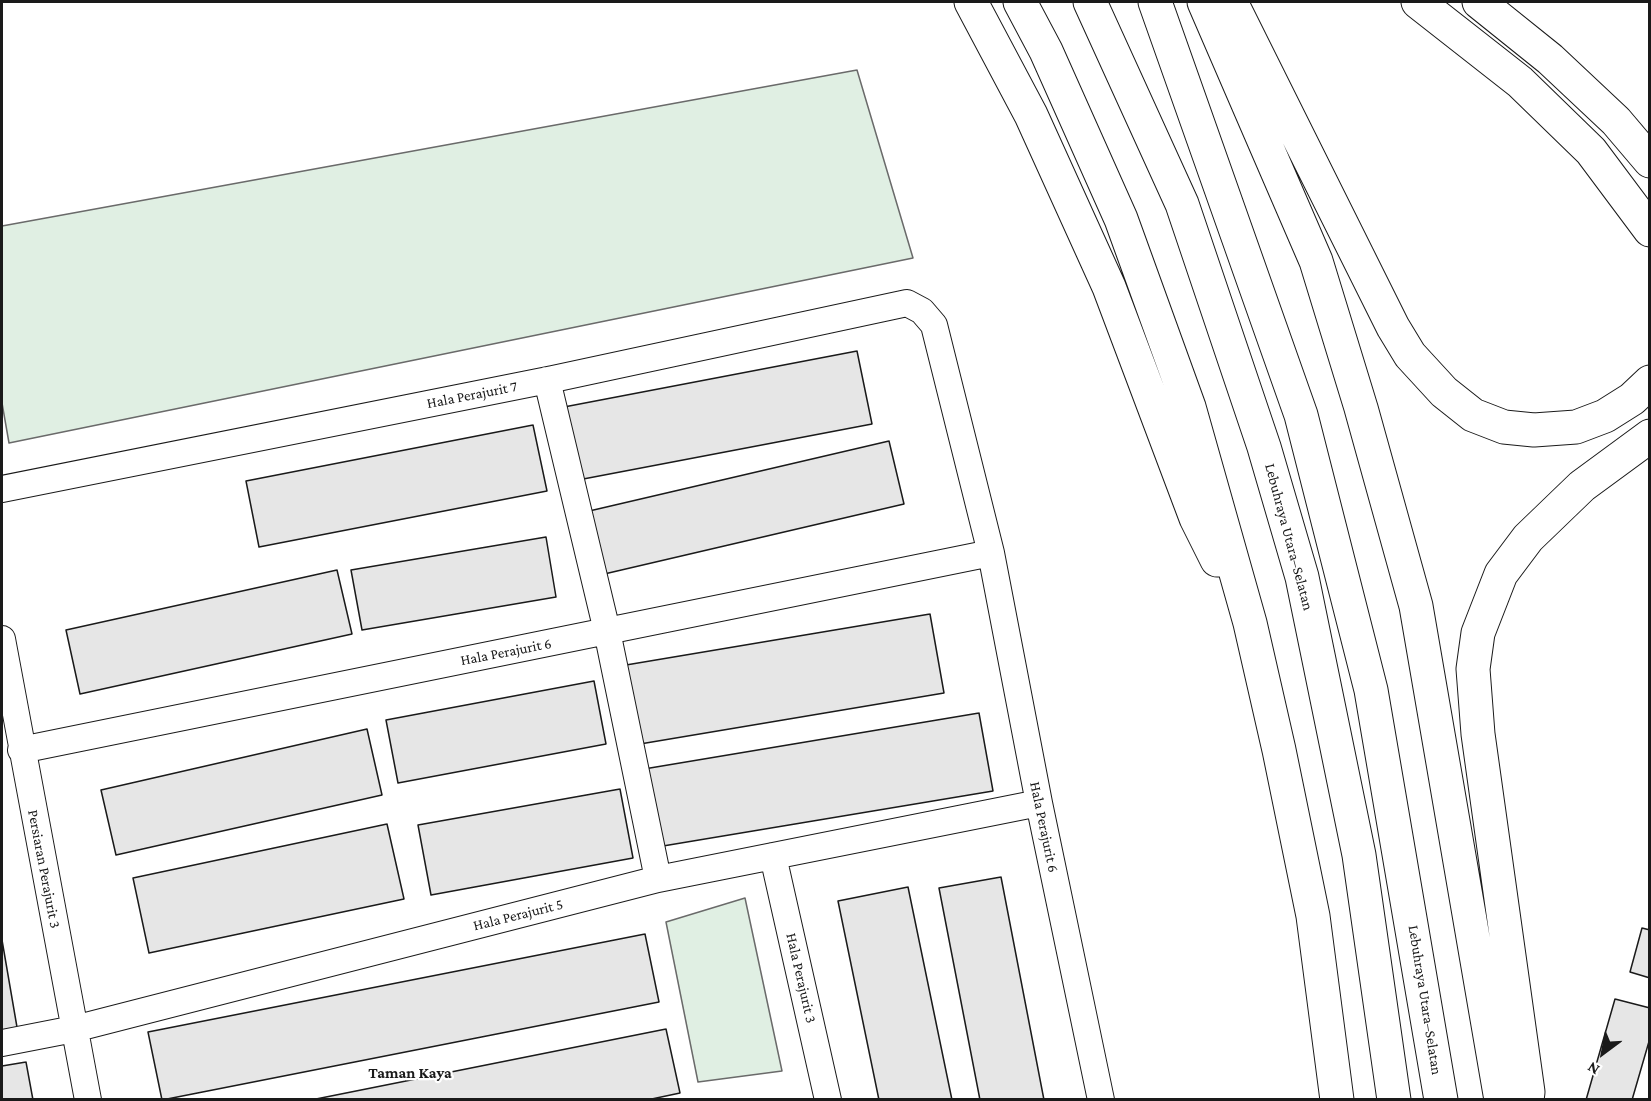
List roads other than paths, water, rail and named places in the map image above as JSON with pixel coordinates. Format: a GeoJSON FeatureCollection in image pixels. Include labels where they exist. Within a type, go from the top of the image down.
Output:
{"type":"FeatureCollection","features":[{"type":"Feature","properties":{"kind":"main road"},"geometry":{"type":"LineString","coordinates":[[971,2],[1031,115],[1109,287],[1196,518],[1250,623]]}},
{"type":"Feature","properties":{"kind":"main road"},"geometry":{"type":"LineString","coordinates":[[1020,2],[1046,51],[1121,219],[1189,408],[1250,623],[1312,916],[1337,1100]]}},
{"type":"Feature","properties":{"kind":"main road","name":"Lebuhraya Utara–Selatan"},"geometry":{"type":"LineString","coordinates":[[1090,2],[1105,30],[1182,204],[1264,447],[1302,577],[1359,855],[1394,1100]]}},
{"type":"Feature","properties":{"kind":"main road","name":"Lebuhraya Utara–Selatan"},"geometry":{"type":"LineString","coordinates":[[1155,2],[1304,427],[1371,690],[1441,1100]]}},
{"type":"Feature","properties":{"kind":"main road"},"geometry":{"type":"LineString","coordinates":[[1204,2],[1316,261],[1361,408],[1416,606],[1501,1100]]}},
{"type":"Feature","properties":{"kind":"main road"},"geometry":{"type":"LineString","coordinates":[[1232,2],[1393,327],[1410,355],[1444,392],[1473,415],[1504,427],[1534,430],[1576,428],[1605,416],[1632,399],[1650,382]]}},
{"type":"Feature","properties":{"kind":"main road"},"geometry":{"type":"LineString","coordinates":[[1418,2],[1520,81],[1592,151],[1650,230]]}},
{"type":"Feature","properties":{"kind":"main road"},"geometry":{"type":"LineString","coordinates":[[1479,2],[1550,59],[1616,121],[1650,161]]}},
{"type":"Feature","properties":{"kind":"main road"},"geometry":{"type":"LineString","coordinates":[[1527,1100],[1528,1092],[1478,734],[1473,669],[1478,633],[1501,574],[1528,538],[1582,486],[1650,436]]}},
{"type":"Feature","properties":{"kind":"street","name":"Hala Perajurit 7"},"geometry":{"type":"LineString","coordinates":[[2,489],[547,380],[908,303],[922,311],[934,325]]}},
{"type":"Feature","properties":{"kind":"street","name":"Hala Perajurit 6"},"geometry":{"type":"LineString","coordinates":[[934,325],[991,553],[1039,803],[1101,1100]]}},
{"type":"Feature","properties":{"kind":"street"},"geometry":{"type":"LineString","coordinates":[[547,380],[607,631],[658,879]]}},
{"type":"Feature","properties":{"kind":"street","name":"Hala Perajurit 6"},"geometry":{"type":"LineString","coordinates":[[21,750],[991,553]]}},
{"type":"Feature","properties":{"kind":"street","name":"Persiaran Perajurit 3"},"geometry":{"type":"LineString","coordinates":[[2,639],[88,1100]]}},
{"type":"Feature","properties":{"kind":"street","name":"Hala Perajurit 5"},"geometry":{"type":"LineString","coordinates":[[2,1043],[74,1029],[658,879],[1039,803]]}},
{"type":"Feature","properties":{"kind":"street","name":"Hala Perajurit 3"},"geometry":{"type":"LineString","coordinates":[[773,856],[825,1099]]}},
{"type":"Feature","properties":{"kind":"district","name":"Taman Kaya"},"geometry":{"type":"Point","coordinates":[410,1073]}}]}
